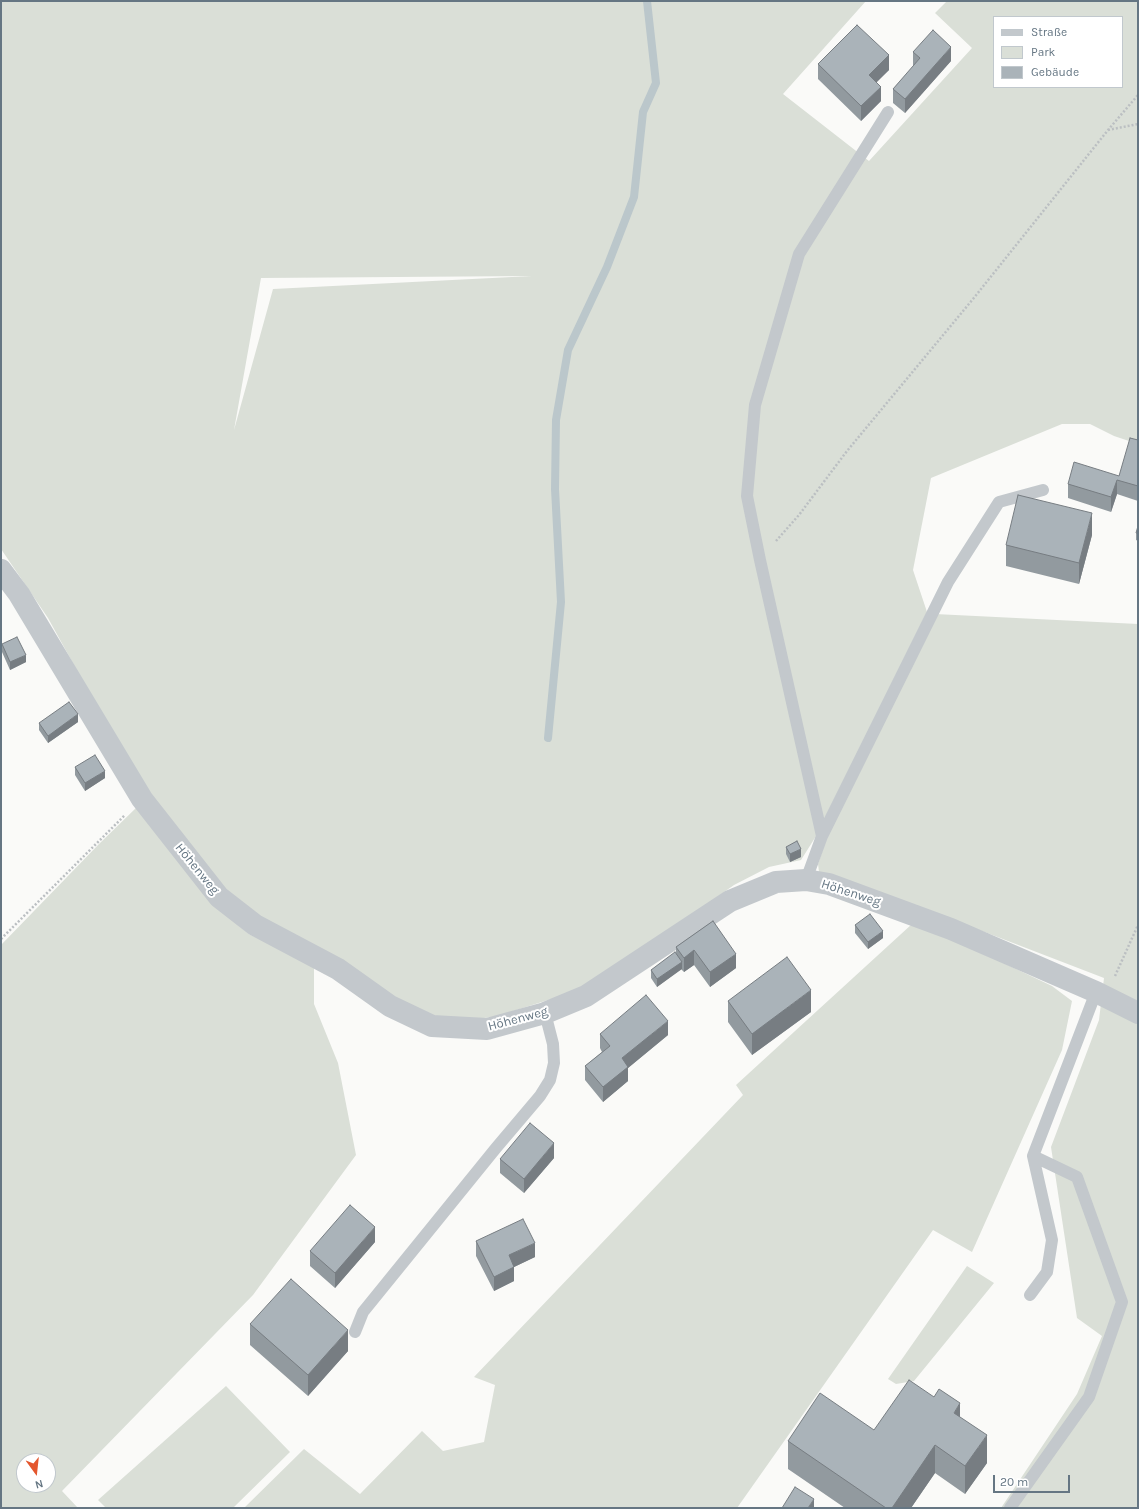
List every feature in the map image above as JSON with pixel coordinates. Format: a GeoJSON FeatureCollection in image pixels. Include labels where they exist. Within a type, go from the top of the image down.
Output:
{"type":"FeatureCollection","features":[{"type":"Feature","properties":{"kind":"street","name":"Höhenweg"},"geometry":{"type":"LineString","coordinates":[[1,570],[19,594],[142,799],[218,897],[256,925],[338,969],[390,1006],[432,1026],[487,1029],[545,1013],[586,996],[730,901],[776,882],[806,880],[829,884],[951,929],[1101,994],[1138,1013]]}},
{"type":"Feature","properties":{"kind":"lane"},"geometry":{"type":"LineString","coordinates":[[822,836],[747,496],[755,404],[799,254],[888,112]]}},
{"type":"Feature","properties":{"kind":"lane"},"geometry":{"type":"LineString","coordinates":[[806,880],[822,836],[948,582],[999,502],[1043,490]]}},
{"type":"Feature","properties":{"kind":"lane"},"geometry":{"type":"LineString","coordinates":[[1030,1295],[1047,1272],[1052,1240],[1033,1156],[1101,994]]}},
{"type":"Feature","properties":{"kind":"lane"},"geometry":{"type":"LineString","coordinates":[[355,1332],[363,1312],[540,1096],[550,1080],[554,1063],[553,1044],[545,1013]]}},
{"type":"Feature","properties":{"kind":"lane"},"geometry":{"type":"LineString","coordinates":[[1010,1508],[1089,1397],[1122,1302],[1076,1177],[1033,1156]]}},
{"type":"Feature","properties":{"kind":"path"},"geometry":{"type":"LineString","coordinates":[[760,560],[799,515],[847,451],[973,299],[1108,130],[1138,95]]}},
{"type":"Feature","properties":{"kind":"path"},"geometry":{"type":"LineString","coordinates":[[1108,130],[1138,124]]}},
{"type":"Feature","properties":{"kind":"path"},"geometry":{"type":"LineString","coordinates":[[1,939],[142,799]]}},
{"type":"Feature","properties":{"kind":"path"},"geometry":{"type":"LineString","coordinates":[[1101,994],[1138,925]]}},
{"type":"Feature","properties":{"kind":"green space"},"geometry":{"type":"Polygon","coordinates":[[[1,1],[866,1],[783,94],[869,161],[972,48],[935,13],[947,1],[1138,1],[1138,444],[1114,436],[1090,424],[1062,424],[931,478],[913,570],[927,612],[818,833],[801,860],[769,867],[734,885],[629,960],[577,991],[494,1017],[463,1020],[430,1018],[255,915],[229,895],[150,794],[102,716],[48,618],[1,549],[1,1]],[[532,276],[261,278],[234,430],[273,289],[532,276]]]}},
{"type":"Feature","properties":{"kind":"green space"},"geometry":{"type":"Polygon","coordinates":[[[935,614],[1138,624],[1138,1508],[1001,1508],[1077,1394],[1102,1336],[1077,1318],[1051,1147],[1099,1020],[1104,978],[956,921],[819,872],[818,864],[827,837],[935,614]]]}},
{"type":"Feature","properties":{"kind":"green space"},"geometry":{"type":"Polygon","coordinates":[[[137,807],[227,916],[249,934],[314,963],[314,1004],[338,1063],[356,1155],[253,1295],[62,1491],[78,1508],[1,1508],[1,945],[137,807]]]}},
{"type":"Feature","properties":{"kind":"green space"},"geometry":{"type":"Polygon","coordinates":[[[912,924],[953,939],[1052,986],[1072,1001],[1062,1050],[972,1252],[933,1230],[737,1508],[244,1508],[304,1449],[360,1494],[422,1431],[443,1451],[484,1442],[495,1385],[474,1377],[743,1095],[736,1085],[912,924]]]}},
{"type":"Feature","properties":{"kind":"green space"},"geometry":{"type":"Polygon","coordinates":[[[967,1266],[994,1283],[914,1381],[896,1384],[888,1379],[967,1266]]]}},
{"type":"Feature","properties":{"kind":"green space"},"geometry":{"type":"Polygon","coordinates":[[[226,1386],[290,1452],[233,1508],[106,1508],[98,1500],[226,1386]]]}},
{"type":"Feature","properties":{"kind":"building"},"geometry":{"type":"Polygon","coordinates":[[[857,25],[889,55],[869,75],[881,87],[861,106],[818,64],[857,25]]]}},
{"type":"Feature","properties":{"kind":"building"},"geometry":{"type":"Polygon","coordinates":[[[933,30],[951,47],[905,99],[893,89],[920,58],[913,52],[933,30]]]}},
{"type":"Feature","properties":{"kind":"building"},"geometry":{"type":"Polygon","coordinates":[[[1130,438],[1138,440],[1138,486],[1117,480],[1111,497],[1068,484],[1074,462],[1119,476],[1130,438]]]}},
{"type":"Feature","properties":{"kind":"building"},"geometry":{"type":"Polygon","coordinates":[[[1018,495],[1092,513],[1079,563],[1006,545],[1018,495]]]}},
{"type":"Feature","properties":{"kind":"building"},"geometry":{"type":"Polygon","coordinates":[[[17,637],[26,655],[10,662],[2,644],[17,637]]]}},
{"type":"Feature","properties":{"kind":"building"},"geometry":{"type":"Polygon","coordinates":[[[69,702],[78,714],[48,736],[39,723],[69,702]]]}},
{"type":"Feature","properties":{"kind":"building"},"geometry":{"type":"Polygon","coordinates":[[[95,755],[105,771],[85,783],[75,767],[95,755]]]}},
{"type":"Feature","properties":{"kind":"building"},"geometry":{"type":"Polygon","coordinates":[[[797,841],[801,849],[790,854],[786,847],[797,841]]]}},
{"type":"Feature","properties":{"kind":"building"},"geometry":{"type":"Polygon","coordinates":[[[870,914],[883,931],[868,942],[855,925],[870,914]]]}},
{"type":"Feature","properties":{"kind":"building"},"geometry":{"type":"Polygon","coordinates":[[[713,921],[736,954],[710,972],[694,950],[684,958],[676,947],[713,921]]]}},
{"type":"Feature","properties":{"kind":"building"},"geometry":{"type":"Polygon","coordinates":[[[675,952],[682,962],[657,979],[651,970],[675,952]]]}},
{"type":"Feature","properties":{"kind":"building"},"geometry":{"type":"Polygon","coordinates":[[[787,957],[811,990],[752,1034],[728,1001],[787,957]]]}},
{"type":"Feature","properties":{"kind":"building"},"geometry":{"type":"Polygon","coordinates":[[[646,995],[668,1021],[622,1058],[628,1067],[603,1087],[585,1066],[610,1046],[600,1034],[646,995]]]}},
{"type":"Feature","properties":{"kind":"building"},"geometry":{"type":"Polygon","coordinates":[[[530,1123],[554,1143],[524,1179],[500,1159],[530,1123]]]}},
{"type":"Feature","properties":{"kind":"building"},"geometry":{"type":"Polygon","coordinates":[[[350,1205],[375,1227],[335,1273],[310,1251],[350,1205]]]}},
{"type":"Feature","properties":{"kind":"building"},"geometry":{"type":"Polygon","coordinates":[[[523,1219],[535,1243],[509,1255],[514,1267],[494,1277],[476,1241],[523,1219]]]}},
{"type":"Feature","properties":{"kind":"building"},"geometry":{"type":"Polygon","coordinates":[[[291,1279],[348,1330],[308,1375],[250,1324],[291,1279]]]}},
{"type":"Feature","properties":{"kind":"building"},"geometry":{"type":"Polygon","coordinates":[[[909,1380],[934,1397],[939,1389],[960,1403],[954,1413],[987,1435],[965,1466],[935,1445],[892,1508],[886,1508],[788,1441],[820,1393],[874,1430],[909,1380]]]}},
{"type":"Feature","properties":{"kind":"building"},"geometry":{"type":"Polygon","coordinates":[[[795,1487],[814,1499],[808,1508],[782,1508],[795,1487]]]}},
{"type":"Feature","properties":{"kind":"waterway"},"geometry":{"type":"LineString","coordinates":[[548,738],[561,602],[555,489],[556,420],[568,350],[607,267],[634,197],[643,112],[656,83],[647,1]]}}]}
